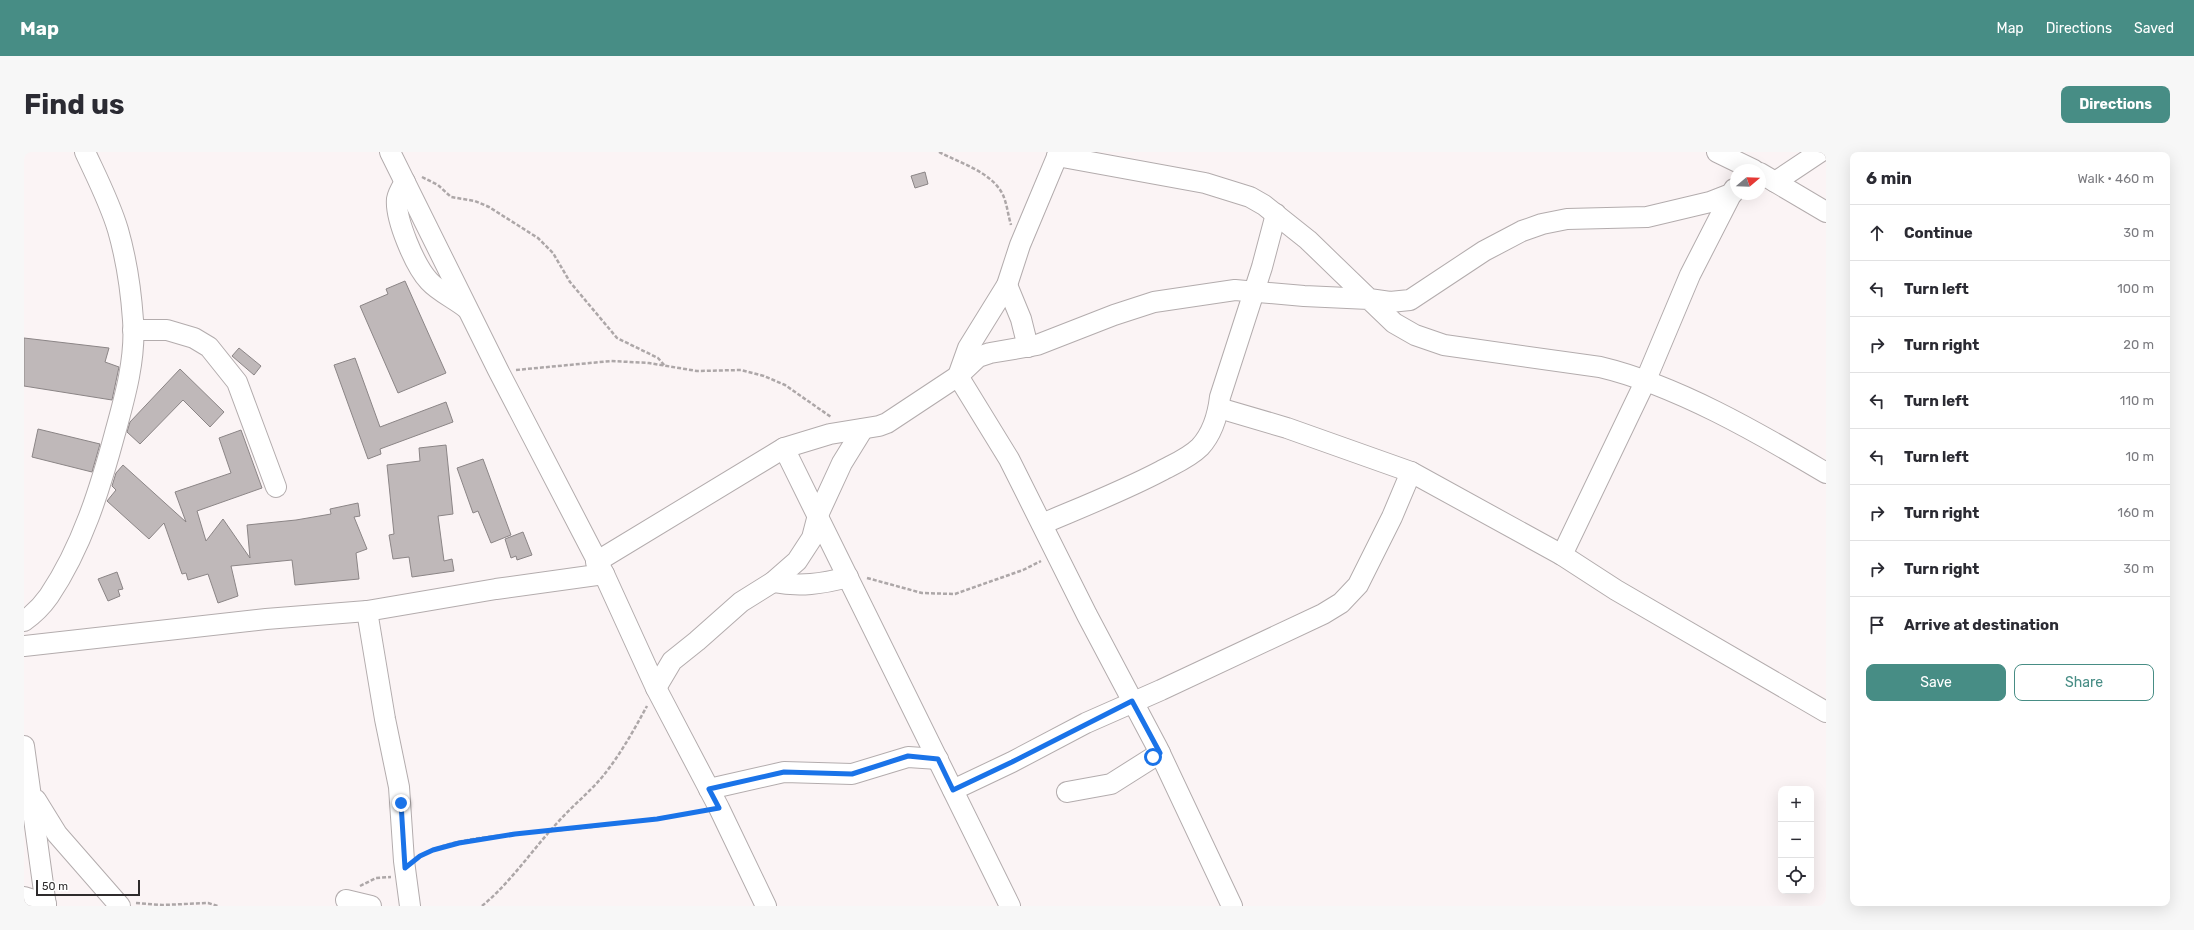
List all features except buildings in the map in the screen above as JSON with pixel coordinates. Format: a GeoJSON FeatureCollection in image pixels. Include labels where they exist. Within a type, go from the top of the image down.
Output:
{"type":"FeatureCollection","features":[{"type":"Feature","properties":{"kind":"street"},"geometry":{"type":"LineString","coordinates":[[24,621],[37,612],[50,596],[77,545],[91,511],[107,462],[127,387],[132,357],[133,330],[131,306],[118,231],[104,192],[85,152]]}},
{"type":"Feature","properties":{"kind":"street"},"geometry":{"type":"LineString","coordinates":[[390,152],[498,370],[600,568],[656,688],[719,808],[766,906]]}},
{"type":"Feature","properties":{"kind":"street"},"geometry":{"type":"LineString","coordinates":[[1717,152],[1744,164]]}},
{"type":"Feature","properties":{"kind":"street"},"geometry":{"type":"LineString","coordinates":[[1766,166],[1820,152]]}},
{"type":"Feature","properties":{"kind":"street"},"geometry":{"type":"LineString","coordinates":[[958,376],[968,348],[1007,285],[1018,253],[1058,154],[1205,183],[1250,198],[1276,214],[1308,240],[1394,324],[1444,345],[1600,367],[1622,372],[1680,396],[1732,421],[1826,473]]}},
{"type":"Feature","properties":{"kind":"street"},"geometry":{"type":"LineString","coordinates":[[1766,176],[1826,212]]}},
{"type":"Feature","properties":{"kind":"street"},"geometry":{"type":"LineString","coordinates":[[24,646],[235,622],[367,611],[496,589],[600,568],[784,448],[830,434],[879,426],[895,419],[958,376],[978,357],[990,353],[1028,347],[1154,302],[1235,290],[1369,299],[1390,302],[1410,300],[1484,251],[1522,231],[1549,222],[1566,220],[1647,217],[1710,202],[1730,191]]}},
{"type":"Feature","properties":{"kind":"street"},"geometry":{"type":"LineString","coordinates":[[1562,555],[1645,382],[1690,275],[1730,197]]}},
{"type":"Feature","properties":{"kind":"street"},"geometry":{"type":"LineString","coordinates":[[1042,524],[1147,478],[1185,458],[1200,447],[1206,438],[1219,408],[1220,397],[1254,292],[1276,214]]}},
{"type":"Feature","properties":{"kind":"street"},"geometry":{"type":"LineString","coordinates":[[1007,285],[1021,319],[1028,347]]}},
{"type":"Feature","properties":{"kind":"street"},"geometry":{"type":"LineString","coordinates":[[133,330],[167,330],[194,338],[213,351],[237,382],[276,487]]}},
{"type":"Feature","properties":{"kind":"street"},"geometry":{"type":"LineString","coordinates":[[958,376],[1009,459],[1160,753],[1224,901]]}},
{"type":"Feature","properties":{"kind":"street"},"geometry":{"type":"LineString","coordinates":[[1219,408],[1286,428],[1411,472],[1562,555],[1616,590],[1826,712]]}},
{"type":"Feature","properties":{"kind":"street"},"geometry":{"type":"LineString","coordinates":[[656,688],[672,661],[697,642],[741,602],[785,574],[800,556],[812,538],[818,516],[856,430]]}},
{"type":"Feature","properties":{"kind":"street"},"geometry":{"type":"LineString","coordinates":[[784,448],[1010,906]]}},
{"type":"Feature","properties":{"kind":"street"},"geometry":{"type":"LineString","coordinates":[[953,790],[1132,701],[1184,680],[1323,614],[1341,603],[1358,585],[1411,472]]}},
{"type":"Feature","properties":{"kind":"street"},"geometry":{"type":"LineString","coordinates":[[773,582],[796,586],[812,585],[848,577]]}},
{"type":"Feature","properties":{"kind":"street"},"geometry":{"type":"LineString","coordinates":[[367,611],[385,719],[399,787],[405,868],[410,906]]}},
{"type":"Feature","properties":{"kind":"street"},"geometry":{"type":"LineString","coordinates":[[24,746],[32,792],[46,905],[24,897]]}},
{"type":"Feature","properties":{"kind":"street"},"geometry":{"type":"LineString","coordinates":[[1067,792],[1111,784],[1160,753]]}},
{"type":"Feature","properties":{"kind":"street"},"geometry":{"type":"LineString","coordinates":[[709,789],[784,772],[852,774],[908,756],[938,759]]}},
{"type":"Feature","properties":{"kind":"street"},"geometry":{"type":"LineString","coordinates":[[32,792],[57,834],[118,904]]}},
{"type":"Feature","properties":{"kind":"street"},"geometry":{"type":"LineString","coordinates":[[346,900],[372,906]]}},
{"type":"Feature","properties":{"kind":"path"},"geometry":{"type":"LineString","coordinates":[[939,152],[984,175],[1000,189],[1004,196],[1018,253]]}},
{"type":"Feature","properties":{"kind":"path"},"geometry":{"type":"LineString","coordinates":[[403,179],[420,177],[438,184],[451,197],[483,203],[538,238],[554,253],[570,282],[617,338],[658,358],[665,367]]}},
{"type":"Feature","properties":{"kind":"path"},"geometry":{"type":"LineString","coordinates":[[498,370],[526,371],[572,364],[611,361],[697,371],[741,370],[764,376],[785,385],[856,430]]}},
{"type":"Feature","properties":{"kind":"path"},"geometry":{"type":"LineString","coordinates":[[848,577],[878,580],[922,592],[955,594],[1023,570],[1056,553]]}},
{"type":"Feature","properties":{"kind":"path"},"geometry":{"type":"LineString","coordinates":[[482,906],[496,895],[523,865],[550,831],[602,776],[636,727],[656,688]]}},
{"type":"Feature","properties":{"kind":"path"},"geometry":{"type":"LineString","coordinates":[[346,900],[369,880],[393,877],[420,856],[433,850],[459,843],[515,834],[657,819],[719,808]]}},
{"type":"Feature","properties":{"kind":"path"},"geometry":{"type":"LineString","coordinates":[[118,904],[162,906],[208,904],[218,906]]}},
{"type":"Feature","properties":{"kind":"route"},"geometry":{"type":"LineString","coordinates":[[401,803],[405,868],[420,856],[433,850],[459,843],[515,834],[657,819],[719,808],[709,789],[784,772],[809,772],[842,775],[866,771],[908,756],[938,759],[953,790],[1051,743],[1086,723],[1132,701],[1160,753],[1153,757]]}}]}
